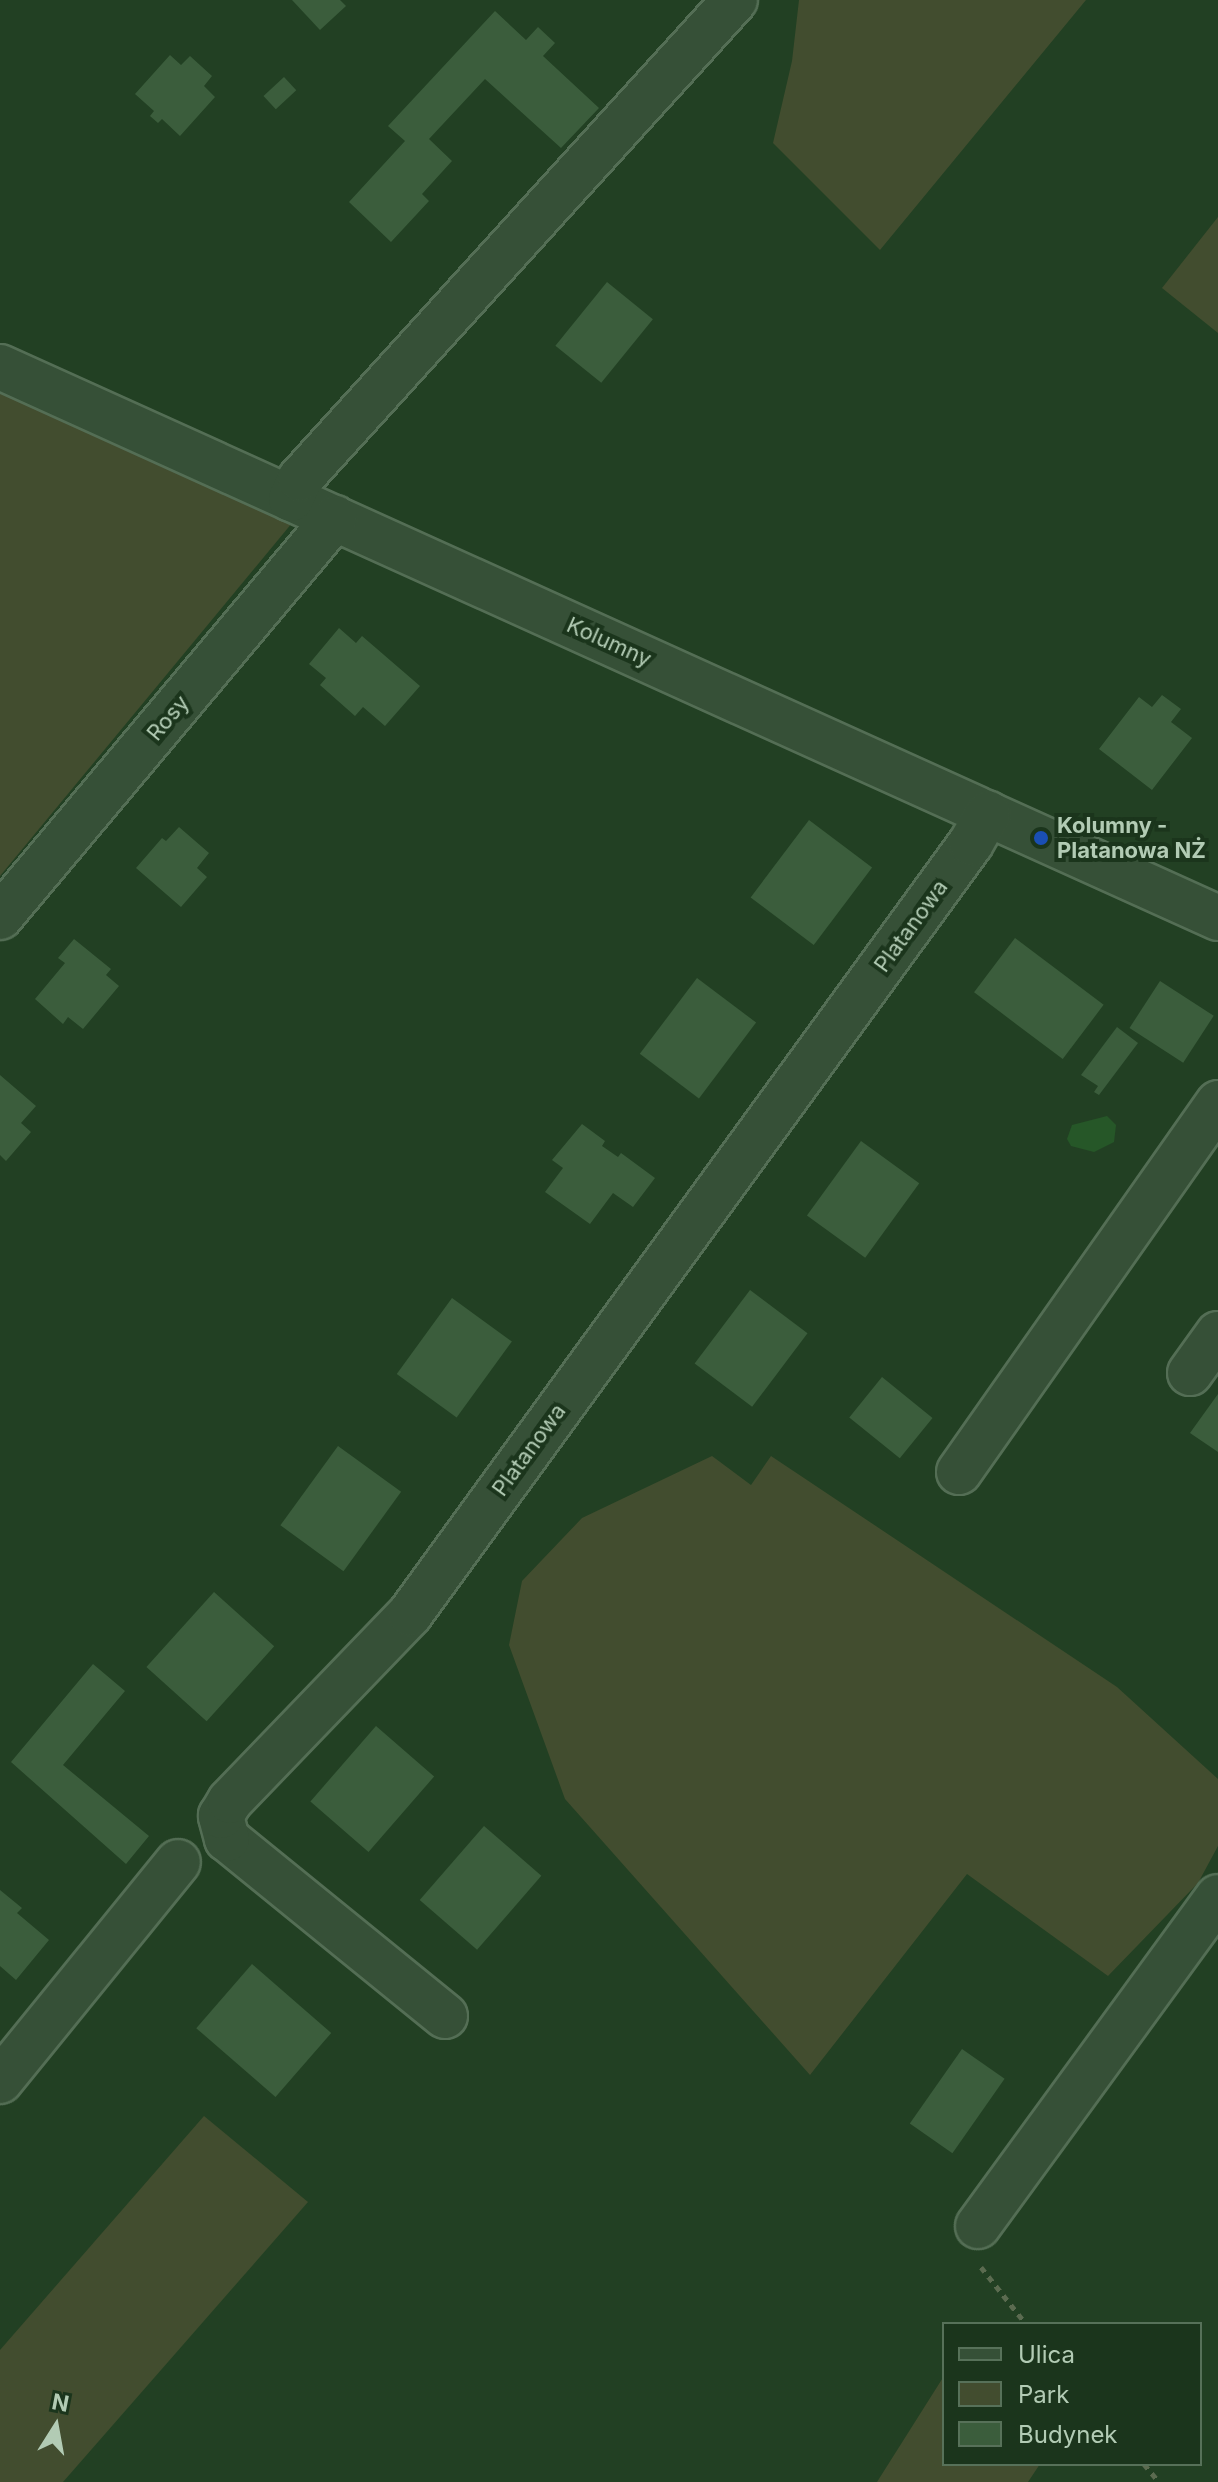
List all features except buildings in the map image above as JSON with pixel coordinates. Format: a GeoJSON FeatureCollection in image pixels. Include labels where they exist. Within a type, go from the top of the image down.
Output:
{"type":"FeatureCollection","features":[{"type":"Feature","properties":{"kind":"street"},"geometry":{"type":"LineString","coordinates":[[291,499],[300,479],[735,0]]}},
{"type":"Feature","properties":{"kind":"street","name":"Kolumny"},"geometry":{"type":"LineString","coordinates":[[0,367],[1218,918]]}},
{"type":"Feature","properties":{"kind":"street","name":"Rosy"},"geometry":{"type":"LineString","coordinates":[[0,917],[335,518]]}},
{"type":"Feature","properties":{"kind":"street","name":"Platanowa"},"geometry":{"type":"LineString","coordinates":[[445,2016],[227,1839],[221,1816],[230,1801],[410,1614],[971,843],[988,814]]}},
{"type":"Feature","properties":{"kind":"street"},"geometry":{"type":"LineString","coordinates":[[959,1472],[1218,1103]]}},
{"type":"Feature","properties":{"kind":"street"},"geometry":{"type":"LineString","coordinates":[[1190,1373],[1218,1334]]}},
{"type":"Feature","properties":{"kind":"street"},"geometry":{"type":"LineString","coordinates":[[0,2081],[178,1862]]}},
{"type":"Feature","properties":{"kind":"street"},"geometry":{"type":"LineString","coordinates":[[978,2226],[1218,1897]]}},
{"type":"Feature","properties":{"kind":"path"},"geometry":{"type":"LineString","coordinates":[[978,2226],[971,2251],[988,2279],[1024,2322]]}},
{"type":"Feature","properties":{"kind":"path"},"geometry":{"type":"LineString","coordinates":[[1146,2466],[1159,2482]]}},
{"type":"Feature","properties":{"kind":"green space"},"geometry":{"type":"Polygon","coordinates":[[[799,0],[1086,0],[880,250],[773,143],[792,61],[799,0]]]}},
{"type":"Feature","properties":{"kind":"green space"},"geometry":{"type":"Polygon","coordinates":[[[1218,217],[1218,333],[1162,288],[1218,217]]]}},
{"type":"Feature","properties":{"kind":"green space"},"geometry":{"type":"Polygon","coordinates":[[[0,392],[297,517],[0,876],[0,392]]]}},
{"type":"Feature","properties":{"kind":"green space"},"geometry":{"type":"Polygon","coordinates":[[[712,1456],[751,1485],[771,1456],[1117,1687],[1218,1779],[1218,1846],[1198,1883],[1108,1976],[967,1874],[810,2075],[565,1799],[509,1645],[522,1581],[582,1518],[712,1456]]]}},
{"type":"Feature","properties":{"kind":"green space"},"geometry":{"type":"Polygon","coordinates":[[[204,2116],[308,2202],[63,2482],[0,2482],[0,2350],[204,2116]]]}},
{"type":"Feature","properties":{"kind":"green space"},"geometry":{"type":"Polygon","coordinates":[[[942,2379],[942,2466],[1039,2466],[1028,2482],[877,2482],[942,2379]]]}},
{"type":"Feature","properties":{"kind":"shaded area"},"geometry":{"type":"Polygon","coordinates":[[[1107,1116],[1116,1125],[1114,1142],[1094,1152],[1071,1146],[1067,1139],[1072,1125],[1107,1116]]]}},
{"type":"Feature","properties":{"kind":"place","name":"Kolumny - Platanowa NŻ"},"geometry":{"type":"Point","coordinates":[1041,838]}}]}
